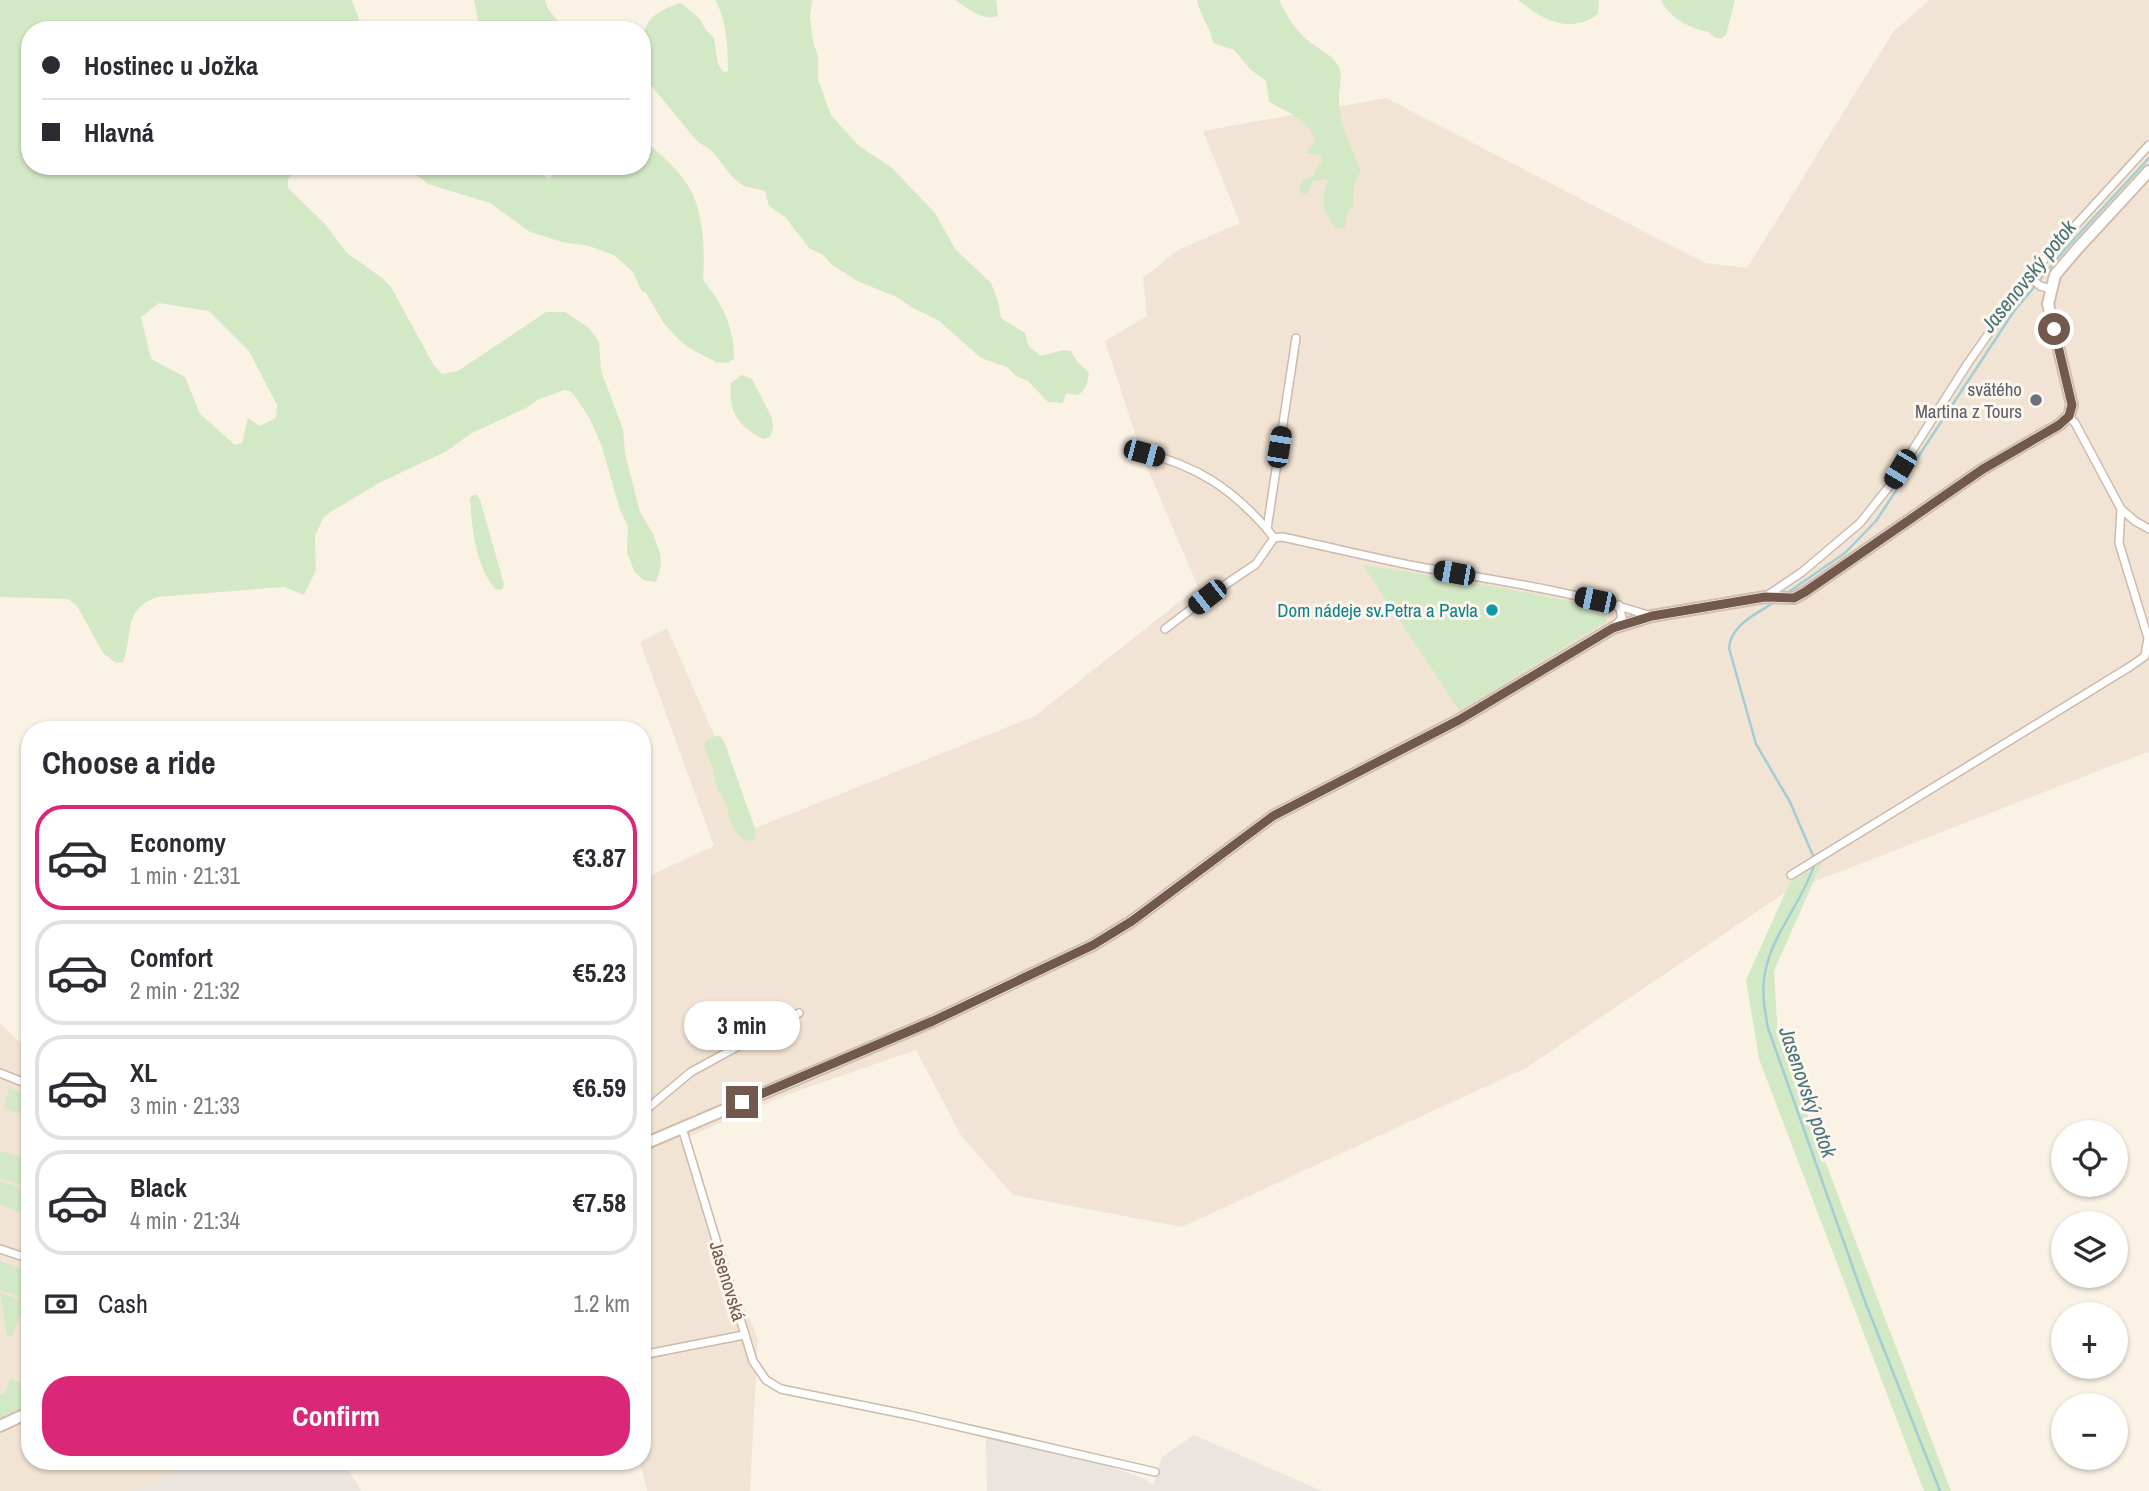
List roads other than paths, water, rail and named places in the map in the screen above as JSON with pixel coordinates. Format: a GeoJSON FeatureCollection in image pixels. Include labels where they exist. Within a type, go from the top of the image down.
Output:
{"type":"FeatureCollection","features":[{"type":"Feature","properties":{"kind":"street"},"geometry":{"type":"LineString","coordinates":[[1768,597],[1833,548],[1860,523],[1891,485],[1968,363],[2031,278],[2149,145]]}},
{"type":"Feature","properties":{"kind":"street"},"geometry":{"type":"LineString","coordinates":[[2045,287],[2149,171]]}},
{"type":"Feature","properties":{"kind":"street"},"geometry":{"type":"LineString","coordinates":[[651,1141],[920,1027],[1093,945],[1132,921],[1273,816],[1459,720],[1613,628],[1652,616],[1768,597],[1790,597],[1805,592],[1983,469],[2059,425],[2069,416],[2072,405],[2045,287],[2031,278]]}},
{"type":"Feature","properties":{"kind":"street"},"geometry":{"type":"LineString","coordinates":[[1267,529],[1296,338]]}},
{"type":"Feature","properties":{"kind":"street"},"geometry":{"type":"LineString","coordinates":[[2069,416],[2076,423],[2121,509],[2149,529]]}},
{"type":"Feature","properties":{"kind":"street"},"geometry":{"type":"LineString","coordinates":[[1144,453],[1172,460],[1209,478],[1245,504],[1274,538]]}},
{"type":"Feature","properties":{"kind":"street"},"geometry":{"type":"LineString","coordinates":[[1791,874],[2145,656],[2148,638],[2119,543],[2121,509]]}},
{"type":"Feature","properties":{"kind":"street"},"geometry":{"type":"LineString","coordinates":[[1166,629],[1256,564],[1274,538],[1282,537],[1363,556],[1619,605],[1652,616]]}},
{"type":"Feature","properties":{"kind":"street"},"geometry":{"type":"LineString","coordinates":[[1613,628],[1622,618],[1619,605]]}},
{"type":"Feature","properties":{"kind":"street"},"geometry":{"type":"LineString","coordinates":[[651,1105],[691,1072],[799,1013]]}},
{"type":"Feature","properties":{"kind":"street"},"geometry":{"type":"LineString","coordinates":[[0,1073],[21,1081]]}},
{"type":"Feature","properties":{"kind":"street","name":"Jasenovská"},"geometry":{"type":"LineString","coordinates":[[651,1352],[744,1335],[682,1128]]}},
{"type":"Feature","properties":{"kind":"street"},"geometry":{"type":"LineString","coordinates":[[0,1249],[21,1256]]}},
{"type":"Feature","properties":{"kind":"street"},"geometry":{"type":"LineString","coordinates":[[744,1335],[753,1361],[766,1380],[781,1389],[909,1415],[1155,1472]]}},
{"type":"Feature","properties":{"kind":"street"},"geometry":{"type":"LineString","coordinates":[[0,1426],[21,1416]]}},
{"type":"Feature","properties":{"kind":"waterway","name":"Jasenovský potok"},"geometry":{"type":"LineString","coordinates":[[2039,281],[2149,158]]}},
{"type":"Feature","properties":{"kind":"waterway","name":"Jasenovský potok"},"geometry":{"type":"LineString","coordinates":[[1787,593],[1845,553],[1876,521],[2014,311],[2035,286]]}},
{"type":"Feature","properties":{"kind":"waterway","name":"Jasenovský potok"},"geometry":{"type":"LineString","coordinates":[[1776,601],[1740,626],[1729,648],[1756,744],[1790,802],[1814,858]]}},
{"type":"Feature","properties":{"kind":"waterway","name":"Jasenovský potok"},"geometry":{"type":"LineString","coordinates":[[1814,865],[1802,894],[1778,935],[1767,965],[1763,992],[1768,1028],[1864,1299],[1940,1491]]}},
{"type":"Feature","properties":{"kind":"place","name":"svätého Martina z Tours"},"geometry":{"type":"Point","coordinates":[2036,400]}},
{"type":"Feature","properties":{"kind":"place","name":"Dom nádeje sv.Petra a Pavla"},"geometry":{"type":"Point","coordinates":[1492,610]}}]}
